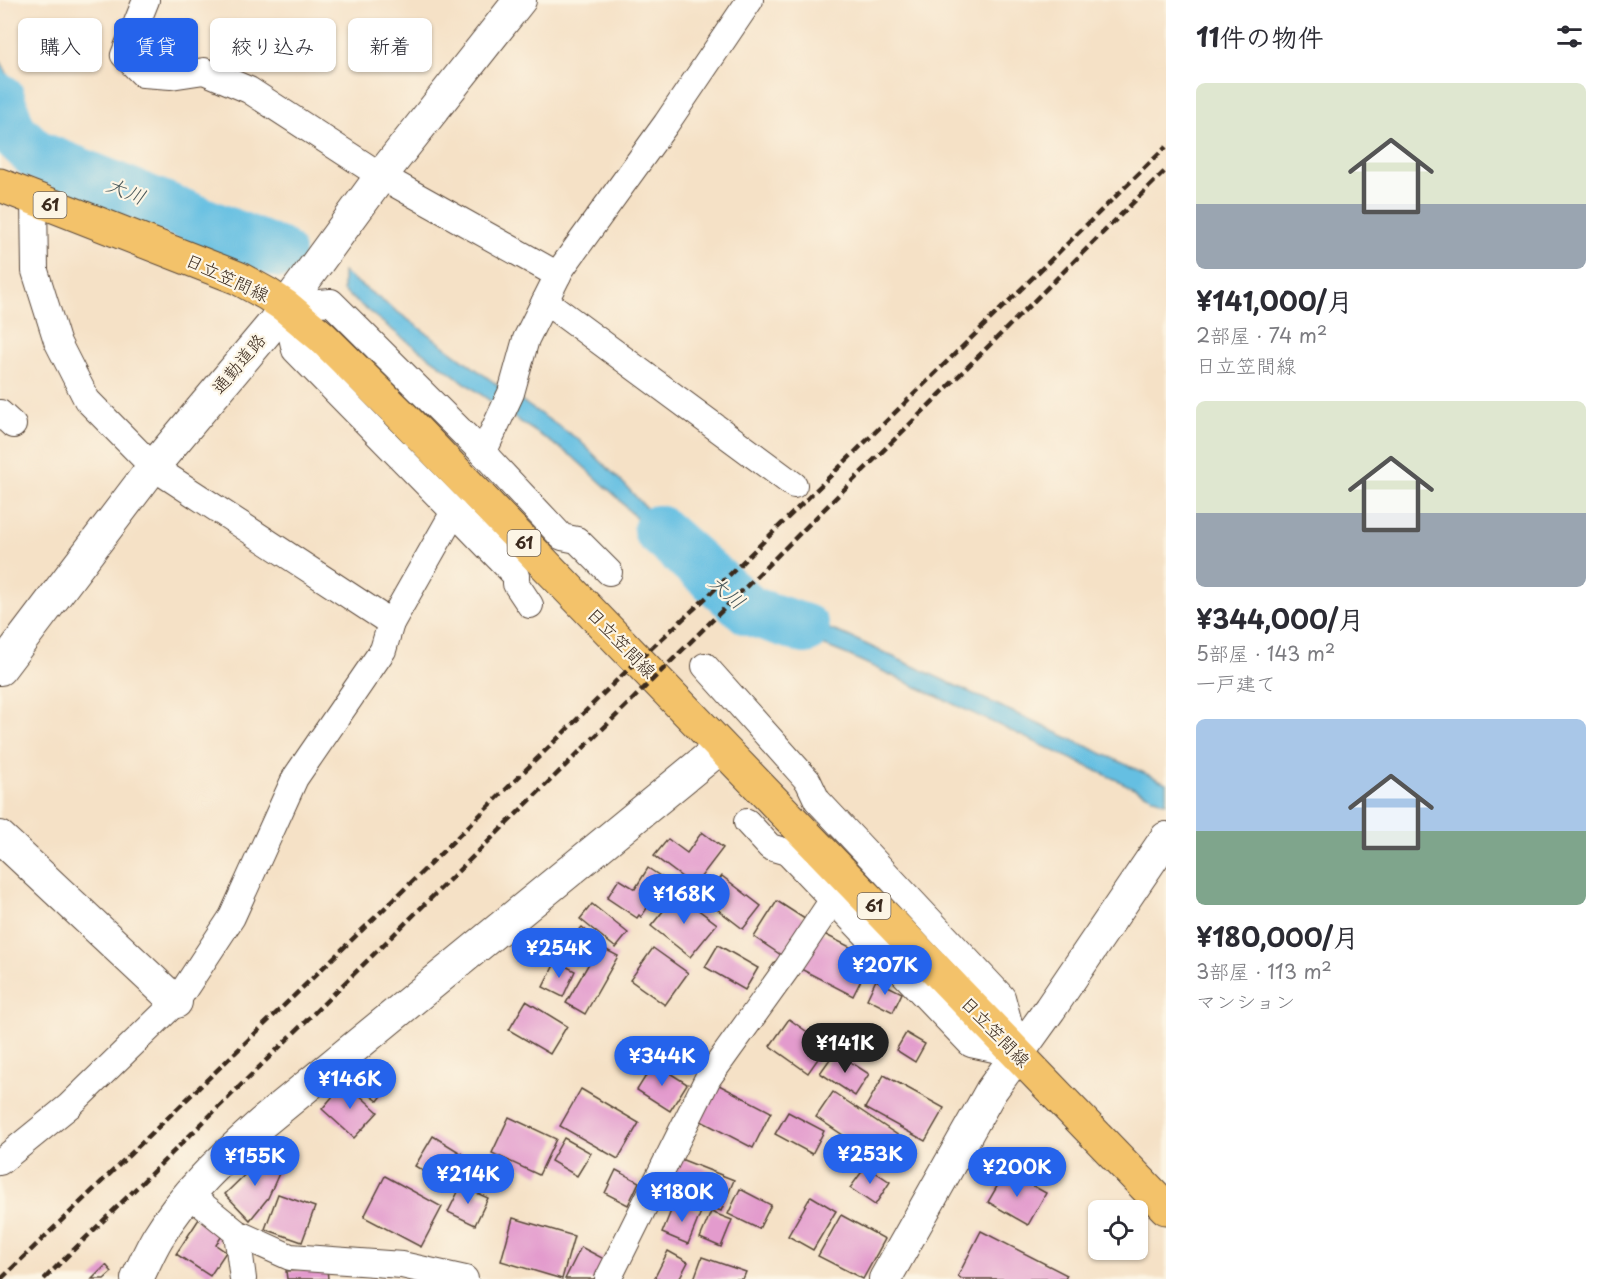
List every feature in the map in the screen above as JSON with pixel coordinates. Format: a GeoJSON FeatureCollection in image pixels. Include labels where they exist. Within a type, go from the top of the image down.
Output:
{"type":"FeatureCollection","features":[{"type":"Feature","properties":{"kind":"main road","name":"日立笠間線"},"geometry":{"type":"LineString","coordinates":[[0,185],[238,278],[285,306],[322,337],[401,415],[1166,1208]]}},
{"type":"Feature","properties":{"kind":"street"},"geometry":{"type":"LineString","coordinates":[[146,0],[124,55],[143,74],[171,76],[204,71],[249,90],[381,176],[558,275]]}},
{"type":"Feature","properties":{"kind":"street","name":"通勤道路"},"geometry":{"type":"LineString","coordinates":[[0,669],[153,467],[285,306],[381,176],[520,0]]}},
{"type":"Feature","properties":{"kind":"street"},"geometry":{"type":"LineString","coordinates":[[483,453],[506,404],[526,339],[558,275],[666,124],[750,0]]}},
{"type":"Feature","properties":{"kind":"street"},"geometry":{"type":"LineString","coordinates":[[34,199],[35,271],[57,341],[87,400],[153,467],[391,623]]}},
{"type":"Feature","properties":{"kind":"street"},"geometry":{"type":"LineString","coordinates":[[545,301],[794,485]]}},
{"type":"Feature","properties":{"kind":"street"},"geometry":{"type":"LineString","coordinates":[[530,605],[516,584],[516,576],[295,350],[285,306],[331,302],[483,453],[562,537],[578,540],[609,572]]}},
{"type":"Feature","properties":{"kind":"street"},"geometry":{"type":"LineString","coordinates":[[0,1162],[69,1106],[176,1002],[232,917],[295,778],[383,650],[391,623],[454,512]]}},
{"type":"Feature","properties":{"kind":"street"},"geometry":{"type":"LineString","coordinates":[[705,666],[808,781],[817,800],[1002,997],[1017,1054]]}},
{"type":"Feature","properties":{"kind":"street"},"geometry":{"type":"LineString","coordinates":[[137,1279],[158,1236],[189,1194],[262,1123],[721,747]]}},
{"type":"Feature","properties":{"kind":"street"},"geometry":{"type":"LineString","coordinates":[[747,822],[770,848],[787,852],[971,1044],[1017,1054]]}},
{"type":"Feature","properties":{"kind":"street"},"geometry":{"type":"LineString","coordinates":[[0,837],[176,1002]]}},
{"type":"Feature","properties":{"kind":"street"},"geometry":{"type":"LineString","coordinates":[[885,1279],[978,1112],[1166,838]]}},
{"type":"Feature","properties":{"kind":"street"},"geometry":{"type":"LineString","coordinates":[[608,1279],[708,1078],[788,967],[832,901]]}},
{"type":"Feature","properties":{"kind":"street"},"geometry":{"type":"LineString","coordinates":[[189,1194],[237,1233],[290,1257],[402,1265],[465,1279]]}},
{"type":"Feature","properties":{"kind":"street"},"geometry":{"type":"LineString","coordinates":[[237,1233],[243,1279]]}},
{"type":"Feature","properties":{"kind":"water"},"geometry":{"type":"Polygon","coordinates":[[[0,60],[6,71],[24,134],[44,147],[105,173],[99,189],[11,152],[0,117],[0,60]]]}},
{"type":"Feature","properties":{"kind":"water"},"geometry":{"type":"Polygon","coordinates":[[[120,177],[283,242],[275,258],[113,195],[120,177]]]}},
{"type":"Feature","properties":{"kind":"water"},"geometry":{"type":"Polygon","coordinates":[[[343,272],[503,389],[496,405],[400,336],[343,291],[343,272]]]}},
{"type":"Feature","properties":{"kind":"water"},"geometry":{"type":"Polygon","coordinates":[[[520,400],[579,440],[625,485],[673,538],[709,554],[721,566],[707,578],[694,564],[663,549],[618,498],[572,456],[513,417],[520,400]]]}},
{"type":"Feature","properties":{"kind":"water"},"geometry":{"type":"Polygon","coordinates":[[[753,596],[769,607],[848,636],[1166,783],[1166,803],[848,655],[736,611],[753,596]]]}},
{"type":"Feature","properties":{"kind":"building"},"geometry":{"type":"Polygon","coordinates":[[[702,832],[723,848],[694,886],[654,856],[668,839],[687,853],[702,832]]]}},
{"type":"Feature","properties":{"kind":"building"},"geometry":{"type":"Polygon","coordinates":[[[648,868],[666,880],[641,917],[639,915],[637,918],[607,898],[619,879],[635,889],[648,868]]]}},
{"type":"Feature","properties":{"kind":"building"},"geometry":{"type":"Polygon","coordinates":[[[722,876],[761,906],[743,929],[704,899],[722,876]]]}},
{"type":"Feature","properties":{"kind":"building"},"geometry":{"type":"Polygon","coordinates":[[[677,894],[717,924],[690,957],[651,926],[677,894]]]}},
{"type":"Feature","properties":{"kind":"building"},"geometry":{"type":"Polygon","coordinates":[[[777,901],[808,921],[784,957],[754,937],[777,901]]]}},
{"type":"Feature","properties":{"kind":"building"},"geometry":{"type":"Polygon","coordinates":[[[592,904],[628,933],[616,948],[580,919],[592,904]]]}},
{"type":"Feature","properties":{"kind":"building"},"geometry":{"type":"Polygon","coordinates":[[[582,927],[598,941],[585,955],[569,941],[582,927]]]}},
{"type":"Feature","properties":{"kind":"building"},"geometry":{"type":"Polygon","coordinates":[[[816,930],[872,958],[853,996],[797,967],[816,930]]]}},
{"type":"Feature","properties":{"kind":"building"},"geometry":{"type":"Polygon","coordinates":[[[718,945],[758,968],[745,990],[705,967],[718,945]]]}},
{"type":"Feature","properties":{"kind":"building"},"geometry":{"type":"Polygon","coordinates":[[[599,946],[618,956],[585,1014],[566,1003],[599,946]]]}},
{"type":"Feature","properties":{"kind":"building"},"geometry":{"type":"Polygon","coordinates":[[[653,948],[688,973],[665,1005],[630,980],[653,948]]]}},
{"type":"Feature","properties":{"kind":"building"},"geometry":{"type":"Polygon","coordinates":[[[556,961],[575,971],[563,997],[543,987],[556,961]]]}},
{"type":"Feature","properties":{"kind":"building"},"geometry":{"type":"Polygon","coordinates":[[[876,980],[902,993],[893,1012],[867,999],[876,980]]]}},
{"type":"Feature","properties":{"kind":"building"},"geometry":{"type":"Polygon","coordinates":[[[526,1001],[567,1026],[550,1054],[509,1030],[526,1001]]]}},
{"type":"Feature","properties":{"kind":"building"},"geometry":{"type":"Polygon","coordinates":[[[789,1019],[827,1046],[808,1073],[770,1046],[789,1019]]]}},
{"type":"Feature","properties":{"kind":"building"},"geometry":{"type":"Polygon","coordinates":[[[906,1033],[925,1044],[915,1062],[896,1050],[906,1033]]]}},
{"type":"Feature","properties":{"kind":"building"},"geometry":{"type":"Polygon","coordinates":[[[835,1052],[869,1074],[855,1096],[820,1073],[835,1052]]]}},
{"type":"Feature","properties":{"kind":"building"},"geometry":{"type":"Polygon","coordinates":[[[654,1063],[687,1084],[670,1111],[637,1090],[654,1063]]]}},
{"type":"Feature","properties":{"kind":"building"},"geometry":{"type":"Polygon","coordinates":[[[372,1070],[391,1084],[378,1101],[359,1087],[372,1070]]]}},
{"type":"Feature","properties":{"kind":"building"},"geometry":{"type":"Polygon","coordinates":[[[884,1075],[944,1108],[925,1141],[865,1108],[884,1075]]]}},
{"type":"Feature","properties":{"kind":"building"},"geometry":{"type":"Polygon","coordinates":[[[345,1082],[378,1112],[354,1138],[322,1109],[345,1082]]]}},
{"type":"Feature","properties":{"kind":"building"},"geometry":{"type":"Polygon","coordinates":[[[717,1084],[771,1112],[753,1148],[699,1120],[717,1084]]]}},
{"type":"Feature","properties":{"kind":"building"},"geometry":{"type":"Polygon","coordinates":[[[581,1089],[639,1123],[618,1159],[560,1126],[581,1089]]]}},
{"type":"Feature","properties":{"kind":"building"},"geometry":{"type":"Polygon","coordinates":[[[833,1092],[899,1136],[882,1161],[816,1117],[833,1092]]]}},
{"type":"Feature","properties":{"kind":"building"},"geometry":{"type":"Polygon","coordinates":[[[788,1112],[824,1131],[812,1154],[775,1134],[788,1112]]]}},
{"type":"Feature","properties":{"kind":"building"},"geometry":{"type":"Polygon","coordinates":[[[509,1117],[556,1139],[539,1175],[492,1153],[509,1117]]]}},
{"type":"Feature","properties":{"kind":"building"},"geometry":{"type":"Polygon","coordinates":[[[433,1136],[469,1158],[451,1188],[415,1166],[433,1136]]]}},
{"type":"Feature","properties":{"kind":"building"},"geometry":{"type":"Polygon","coordinates":[[[564,1138],[591,1153],[577,1176],[551,1161],[564,1138]]]}},
{"type":"Feature","properties":{"kind":"building"},"geometry":{"type":"Polygon","coordinates":[[[265,1155],[281,1169],[268,1198],[250,1220],[225,1194],[265,1155]]]}},
{"type":"Feature","properties":{"kind":"building"},"geometry":{"type":"Polygon","coordinates":[[[678,1158],[734,1180],[721,1211],[665,1189],[678,1158]]]}},
{"type":"Feature","properties":{"kind":"building"},"geometry":{"type":"Polygon","coordinates":[[[866,1166],[890,1182],[875,1205],[850,1188],[866,1166]]]}},
{"type":"Feature","properties":{"kind":"building"},"geometry":{"type":"Polygon","coordinates":[[[616,1170],[639,1182],[628,1205],[605,1193],[616,1170]]]}},
{"type":"Feature","properties":{"kind":"building"},"geometry":{"type":"Polygon","coordinates":[[[1006,1171],[1046,1193],[1028,1225],[988,1202],[1006,1171]]]}},
{"type":"Feature","properties":{"kind":"building"},"geometry":{"type":"Polygon","coordinates":[[[385,1176],[442,1207],[421,1247],[364,1217],[385,1176]]]}},
{"type":"Feature","properties":{"kind":"building"},"geometry":{"type":"Polygon","coordinates":[[[461,1186],[488,1198],[475,1225],[448,1212],[461,1186]]]}},
{"type":"Feature","properties":{"kind":"building"},"geometry":{"type":"Polygon","coordinates":[[[740,1189],[771,1205],[759,1229],[728,1214],[740,1189]]]}},
{"type":"Feature","properties":{"kind":"building"},"geometry":{"type":"Polygon","coordinates":[[[278,1194],[315,1207],[302,1242],[265,1229],[278,1194]]]}},
{"type":"Feature","properties":{"kind":"building"},"geometry":{"type":"Polygon","coordinates":[[[811,1196],[836,1211],[813,1250],[788,1236],[811,1196]]]}},
{"type":"Feature","properties":{"kind":"building"},"geometry":{"type":"Polygon","coordinates":[[[675,1201],[701,1212],[688,1244],[662,1233],[675,1201]]]}},
{"type":"Feature","properties":{"kind":"building"},"geometry":{"type":"Polygon","coordinates":[[[711,1212],[732,1220],[721,1247],[700,1238],[711,1212]]]}},
{"type":"Feature","properties":{"kind":"building"},"geometry":{"type":"Polygon","coordinates":[[[841,1215],[885,1239],[863,1279],[818,1256],[841,1215]]]}},
{"type":"Feature","properties":{"kind":"building"},"geometry":{"type":"Polygon","coordinates":[[[513,1218],[574,1236],[562,1279],[501,1261],[513,1218]]]}},
{"type":"Feature","properties":{"kind":"building"},"geometry":{"type":"Polygon","coordinates":[[[199,1219],[223,1234],[216,1245],[226,1252],[210,1276],[176,1254],[199,1219]]]}},
{"type":"Feature","properties":{"kind":"building"},"geometry":{"type":"Polygon","coordinates":[[[981,1231],[1067,1275],[1065,1279],[962,1279],[958,1276],[981,1231]]]}},
{"type":"Feature","properties":{"kind":"building"},"geometry":{"type":"Polygon","coordinates":[[[581,1247],[606,1260],[596,1279],[565,1279],[581,1247]]]}},
{"type":"Feature","properties":{"kind":"building"},"geometry":{"type":"Polygon","coordinates":[[[668,1251],[688,1262],[679,1279],[654,1279],[668,1251]]]}},
{"type":"Feature","properties":{"kind":"building"},"geometry":{"type":"Polygon","coordinates":[[[702,1257],[746,1272],[743,1279],[694,1279],[702,1257]]]}},
{"type":"Feature","properties":{"kind":"building"},"geometry":{"type":"Polygon","coordinates":[[[106,1265],[112,1272],[104,1279],[92,1279],[106,1265]]]}},
{"type":"Feature","properties":{"kind":"building"},"geometry":{"type":"Polygon","coordinates":[[[327,1269],[328,1279],[287,1279],[286,1271],[327,1269]]]}},
{"type":"Feature","properties":{"kind":"waterway","name":"大川"},"geometry":{"type":"LineString","coordinates":[[0,98],[11,131],[36,155],[280,253]]}},
{"type":"Feature","properties":{"kind":"waterway","name":"大川"},"geometry":{"type":"LineString","coordinates":[[658,530],[750,611],[805,629]]}},
{"type":"Feature","properties":{"kind":"railway"},"geometry":{"type":"LineString","coordinates":[[1,1279],[615,682],[710,594],[1166,147]]}},
{"type":"Feature","properties":{"kind":"railway"},"geometry":{"type":"LineString","coordinates":[[44,1279],[1166,170]]}}]}
